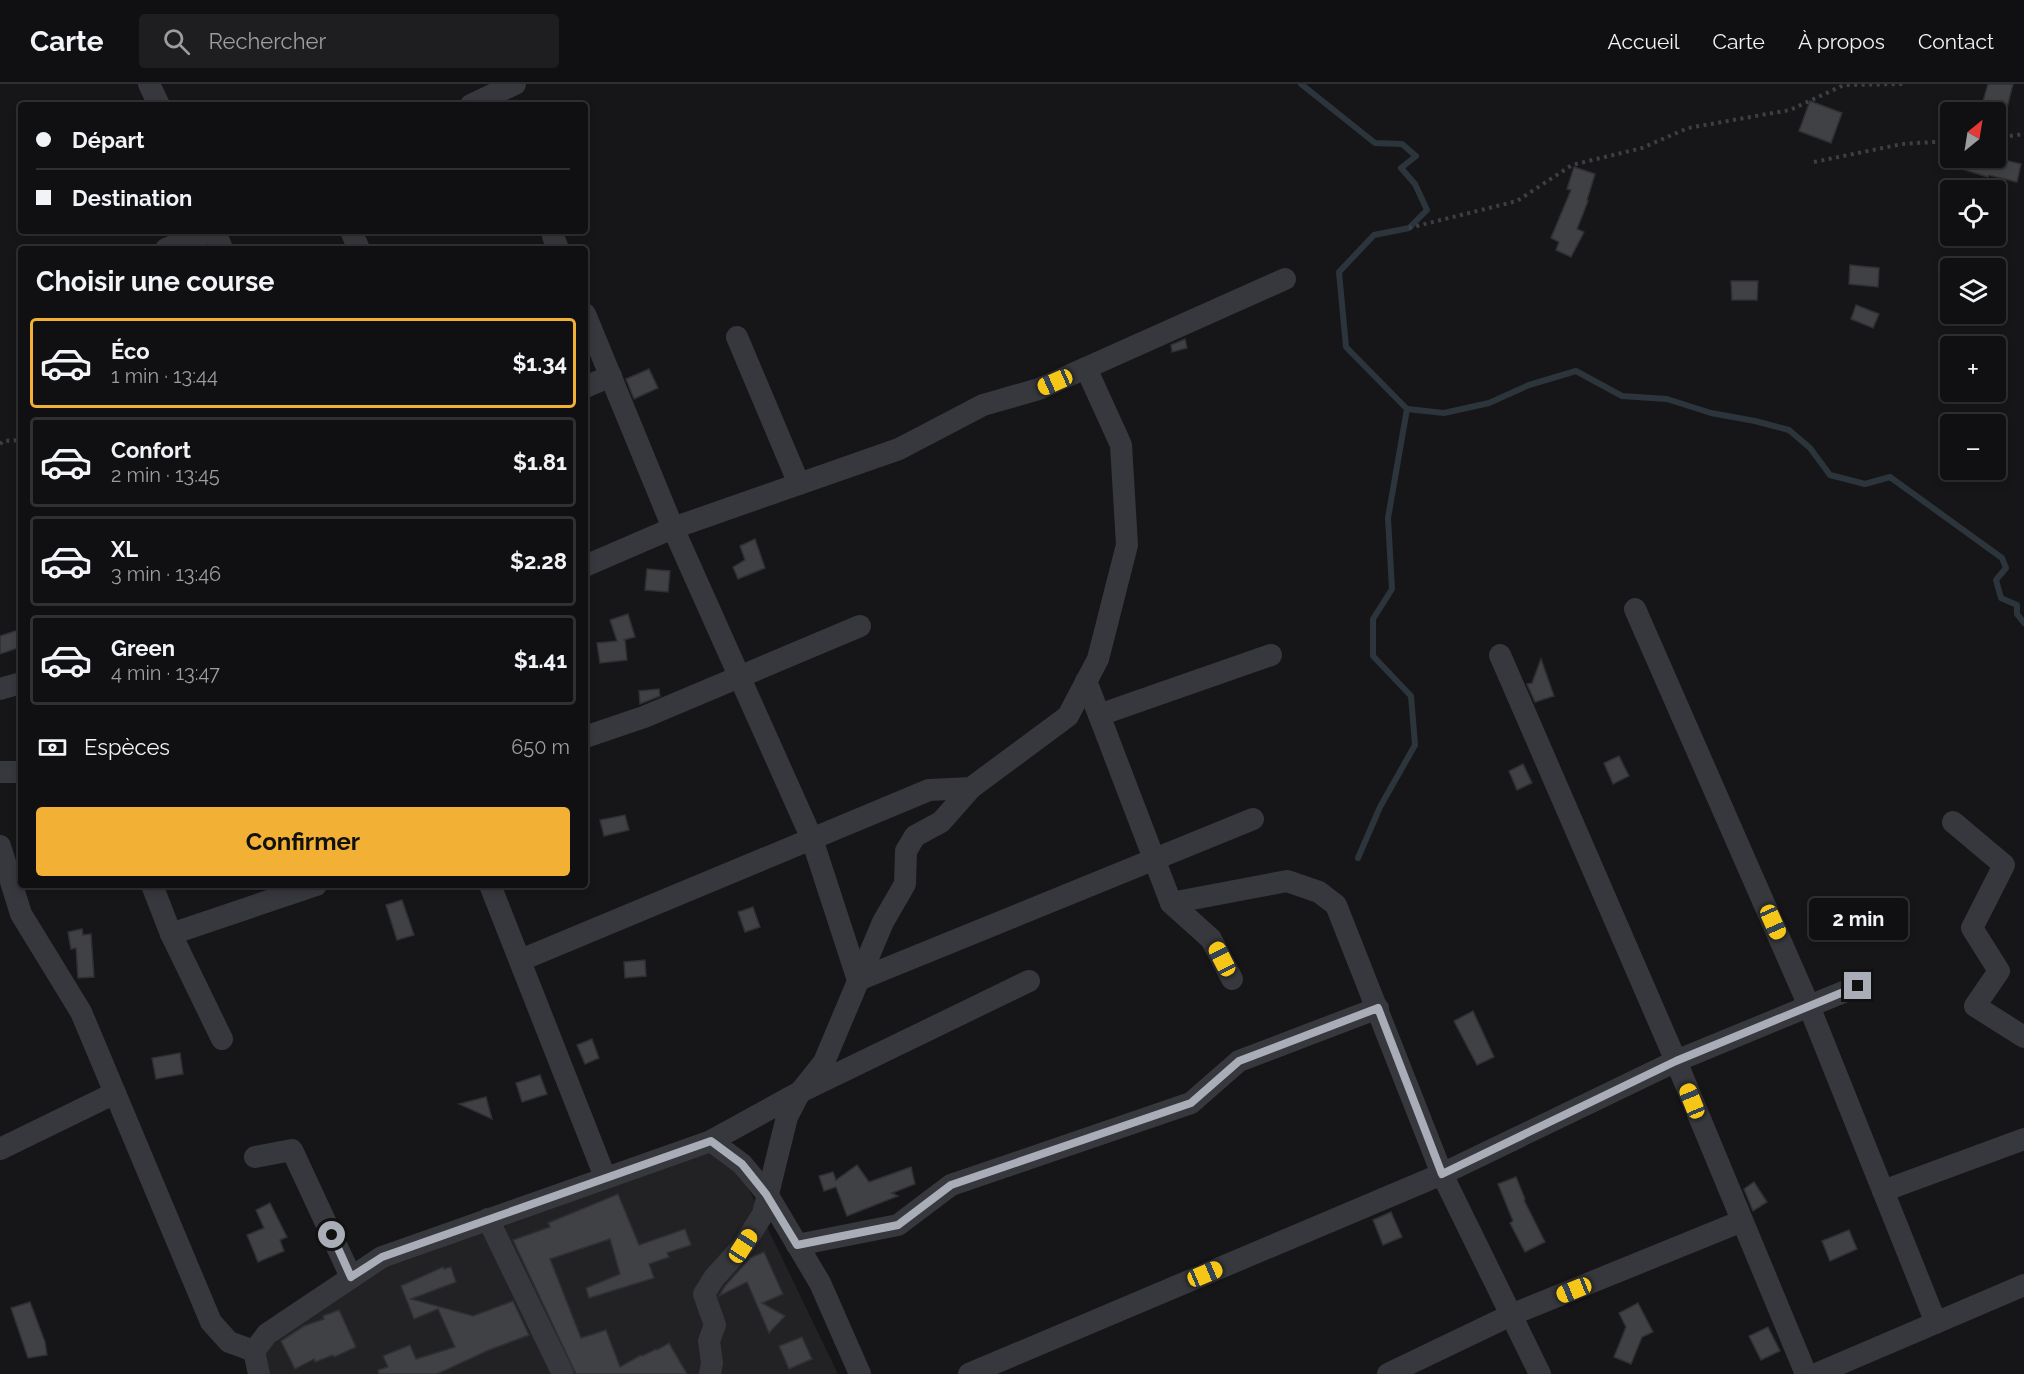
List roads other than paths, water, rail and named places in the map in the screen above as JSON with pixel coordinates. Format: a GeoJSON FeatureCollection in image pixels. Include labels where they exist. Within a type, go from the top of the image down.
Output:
{"type":"FeatureCollection","features":[{"type":"Feature","properties":{"kind":"street"},"geometry":{"type":"LineString","coordinates":[[149,84],[158,102]]}},
{"type":"Feature","properties":{"kind":"street"},"geometry":{"type":"LineString","coordinates":[[477,102],[514,84]]}},
{"type":"Feature","properties":{"kind":"street"},"geometry":{"type":"LineString","coordinates":[[172,246],[202,234]]}},
{"type":"Feature","properties":{"kind":"street"},"geometry":{"type":"LineString","coordinates":[[588,565],[673,528],[899,449],[983,405],[1039,389],[1285,279]]}},
{"type":"Feature","properties":{"kind":"street"},"geometry":{"type":"LineString","coordinates":[[588,321],[673,528],[812,839],[858,980]]}},
{"type":"Feature","properties":{"kind":"street"},"geometry":{"type":"LineString","coordinates":[[737,337],[799,484]]}},
{"type":"Feature","properties":{"kind":"street"},"geometry":{"type":"LineString","coordinates":[[710,1374],[712,1363],[709,1341],[715,1325],[704,1294],[714,1278],[743,1246],[763,1214],[766,1194],[787,1117],[800,1092],[824,1062],[883,922],[905,884],[906,851],[915,836],[941,822],[971,788],[1068,716],[1098,659],[1127,545],[1121,446],[1086,368]]}},
{"type":"Feature","properties":{"kind":"street"},"geometry":{"type":"LineString","coordinates":[[588,386],[611,376]]}},
{"type":"Feature","properties":{"kind":"street"},"geometry":{"type":"LineString","coordinates":[[1635,609],[1809,1006],[1936,1323]]}},
{"type":"Feature","properties":{"kind":"street"},"geometry":{"type":"LineString","coordinates":[[588,736],[644,717],[860,626]]}},
{"type":"Feature","properties":{"kind":"street"},"geometry":{"type":"LineString","coordinates":[[1099,715],[1271,655]]}},
{"type":"Feature","properties":{"kind":"street"},"geometry":{"type":"LineString","coordinates":[[1500,655],[1676,1061],[1806,1374]]}},
{"type":"Feature","properties":{"kind":"street"},"geometry":{"type":"LineString","coordinates":[[1086,681],[1171,903],[1211,939],[1232,979]]}},
{"type":"Feature","properties":{"kind":"street"},"geometry":{"type":"LineString","coordinates":[[0,689],[18,684]]}},
{"type":"Feature","properties":{"kind":"street"},"geometry":{"type":"LineString","coordinates":[[0,772],[18,772]]}},
{"type":"Feature","properties":{"kind":"street"},"geometry":{"type":"LineString","coordinates":[[521,960],[929,790],[971,788]]}},
{"type":"Feature","properties":{"kind":"street"},"geometry":{"type":"LineString","coordinates":[[858,980],[1253,819]]}},
{"type":"Feature","properties":{"kind":"street"},"geometry":{"type":"LineString","coordinates":[[1953,822],[2004,865],[1972,928],[1999,971],[1975,1006],[2024,1037]]}},
{"type":"Feature","properties":{"kind":"street"},"geometry":{"type":"LineString","coordinates":[[0,846],[21,914],[81,1012],[211,1322],[229,1342],[254,1351]]}},
{"type":"Feature","properties":{"kind":"street"},"geometry":{"type":"LineString","coordinates":[[1171,903],[1287,880],[1319,892],[1336,905],[1442,1174],[1540,1374]]}},
{"type":"Feature","properties":{"kind":"street"},"geometry":{"type":"LineString","coordinates":[[153,888],[171,934],[222,1039]]}},
{"type":"Feature","properties":{"kind":"street"},"geometry":{"type":"LineString","coordinates":[[171,934],[307,888]]}},
{"type":"Feature","properties":{"kind":"street"},"geometry":{"type":"LineString","coordinates":[[491,888],[605,1177]]}},
{"type":"Feature","properties":{"kind":"street"},"geometry":{"type":"LineString","coordinates":[[259,1374],[254,1351],[267,1334],[382,1257],[711,1141],[800,1092],[1029,981]]}},
{"type":"Feature","properties":{"kind":"street"},"geometry":{"type":"LineString","coordinates":[[969,1374],[1442,1174],[1676,1061],[1858,986]]}},
{"type":"Feature","properties":{"kind":"street"},"geometry":{"type":"LineString","coordinates":[[797,1245],[898,1225],[951,1185],[1191,1103],[1239,1061],[1378,1008]]}},
{"type":"Feature","properties":{"kind":"street"},"geometry":{"type":"LineString","coordinates":[[0,1149],[115,1093]]}},
{"type":"Feature","properties":{"kind":"street"},"geometry":{"type":"LineString","coordinates":[[1883,1191],[2024,1139]]}},
{"type":"Feature","properties":{"kind":"street"},"geometry":{"type":"LineString","coordinates":[[711,1141],[742,1164],[766,1194],[820,1283],[860,1374]]}},
{"type":"Feature","properties":{"kind":"street"},"geometry":{"type":"LineString","coordinates":[[255,1157],[292,1150],[351,1277]]}},
{"type":"Feature","properties":{"kind":"street"},"geometry":{"type":"LineString","coordinates":[[488,1219],[562,1374]]}},
{"type":"Feature","properties":{"kind":"street"},"geometry":{"type":"LineString","coordinates":[[1388,1374],[1511,1315],[1742,1221]]}},
{"type":"Feature","properties":{"kind":"street"},"geometry":{"type":"LineString","coordinates":[[1816,1374],[2024,1285]]}},
{"type":"Feature","properties":{"kind":"waterway"},"geometry":{"type":"LineString","coordinates":[[1301,84],[1375,143],[1402,144],[1416,156],[1401,168],[1415,184],[1427,210],[1409,228],[1374,235],[1339,272],[1346,347],[1407,409],[1444,413],[1489,403],[1529,385],[1576,371],[1622,396],[1667,399],[1711,413],[1789,430],[1810,448],[1830,475],[1865,484],[1890,477],[2002,558],[2006,568],[1996,580],[2001,598],[2017,605],[2017,614],[2024,623]]}},
{"type":"Feature","properties":{"kind":"waterway"},"geometry":{"type":"LineString","coordinates":[[1358,858],[1380,807],[1415,745],[1411,696],[1373,656],[1373,619],[1392,589],[1388,518],[1407,409]]}}]}
